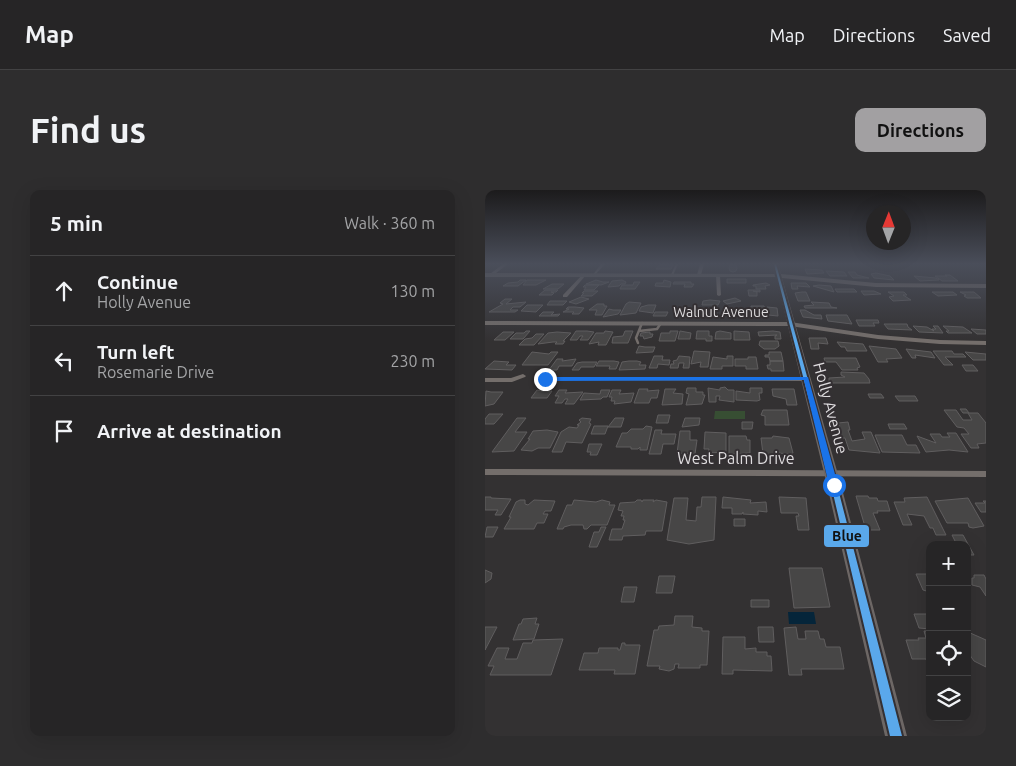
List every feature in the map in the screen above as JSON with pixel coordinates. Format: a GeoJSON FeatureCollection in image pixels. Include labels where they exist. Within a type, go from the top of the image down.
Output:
{"type":"FeatureCollection","features":[{"type":"Feature","properties":{"kind":"street"},"geometry":{"type":"LineString","coordinates":[[565,296],[571,289]]}},
{"type":"Feature","properties":{"kind":"street"},"geometry":{"type":"LineString","coordinates":[[719,289],[719,295]]}},
{"type":"Feature","properties":{"kind":"street","name":"Holly Avenue"},"geometry":{"type":"LineString","coordinates":[[781,289],[831,474],[896,736]]}},
{"type":"Feature","properties":{"kind":"street","name":"Walnut Avenue"},"geometry":{"type":"LineString","coordinates":[[485,323],[790,324],[886,337],[986,343]]}},
{"type":"Feature","properties":{"kind":"street"},"geometry":{"type":"LineString","coordinates":[[485,380],[512,380],[523,376]]}},
{"type":"Feature","properties":{"kind":"street"},"geometry":{"type":"LineString","coordinates":[[545,379],[806,379]]}},
{"type":"Feature","properties":{"kind":"street","name":"West Palm Drive"},"geometry":{"type":"LineString","coordinates":[[485,472],[986,474]]}},
{"type":"Feature","properties":{"kind":"lane"},"geometry":{"type":"LineString","coordinates":[[637,343],[636,338],[642,323]]}},
{"type":"Feature","properties":{"kind":"lane"},"geometry":{"type":"LineString","coordinates":[[639,331],[654,330],[659,328],[661,323]]}},
{"type":"Feature","properties":{"kind":"green space"},"geometry":{"type":"Polygon","coordinates":[[[715,411],[745,411],[745,419],[714,419],[715,411]]]}},
{"type":"Feature","properties":{"kind":"water"},"geometry":{"type":"Polygon","coordinates":[[[788,612],[814,612],[816,624],[789,624],[788,612]]]}},
{"type":"Feature","properties":{"kind":"building"},"geometry":{"type":"Polygon","coordinates":[[[835,289],[854,289],[857,292],[837,292],[835,289]]]}},
{"type":"Feature","properties":{"kind":"building"},"geometry":{"type":"Polygon","coordinates":[[[545,290],[558,290],[551,292],[554,293],[552,295],[539,295],[545,290]]]}},
{"type":"Feature","properties":{"kind":"building"},"geometry":{"type":"Polygon","coordinates":[[[748,290],[760,290],[760,292],[753,291],[757,292],[757,296],[749,296],[748,290]]]}},
{"type":"Feature","properties":{"kind":"building"},"geometry":{"type":"Polygon","coordinates":[[[584,291],[598,291],[592,296],[581,296],[584,291]]]}},
{"type":"Feature","properties":{"kind":"building"},"geometry":{"type":"Polygon","coordinates":[[[861,291],[874,291],[881,294],[864,295],[861,291]]]}},
{"type":"Feature","properties":{"kind":"building"},"geometry":{"type":"Polygon","coordinates":[[[806,292],[810,301],[798,301],[795,293],[806,292]]]}},
{"type":"Feature","properties":{"kind":"building"},"geometry":{"type":"Polygon","coordinates":[[[888,292],[904,292],[907,295],[903,295],[911,300],[893,301],[889,297],[894,296],[888,292]]]}},
{"type":"Feature","properties":{"kind":"building"},"geometry":{"type":"Polygon","coordinates":[[[932,292],[953,292],[957,295],[938,296],[932,292]]]}},
{"type":"Feature","properties":{"kind":"building"},"geometry":{"type":"Polygon","coordinates":[[[960,292],[974,292],[981,298],[967,298],[964,296],[966,295],[960,292]]]}},
{"type":"Feature","properties":{"kind":"building"},"geometry":{"type":"Polygon","coordinates":[[[581,297],[589,299],[576,304],[569,302],[581,297]]]}},
{"type":"Feature","properties":{"kind":"building"},"geometry":{"type":"Polygon","coordinates":[[[735,298],[741,301],[727,304],[723,301],[735,298]]]}},
{"type":"Feature","properties":{"kind":"building"},"geometry":{"type":"Polygon","coordinates":[[[505,299],[512,299],[506,304],[526,302],[520,307],[513,307],[510,310],[518,310],[515,312],[489,312],[503,304],[500,303],[505,299]]]}},
{"type":"Feature","properties":{"kind":"building"},"geometry":{"type":"Polygon","coordinates":[[[550,301],[567,301],[563,305],[547,305],[550,301]]]}},
{"type":"Feature","properties":{"kind":"building"},"geometry":{"type":"Polygon","coordinates":[[[703,301],[720,301],[718,305],[702,305],[703,301]]]}},
{"type":"Feature","properties":{"kind":"building"},"geometry":{"type":"Polygon","coordinates":[[[629,302],[641,303],[636,313],[620,315],[626,304],[629,302]]]}},
{"type":"Feature","properties":{"kind":"building"},"geometry":{"type":"Polygon","coordinates":[[[811,302],[829,303],[831,307],[837,308],[805,308],[804,306],[814,305],[811,302]]]}},
{"type":"Feature","properties":{"kind":"building"},"geometry":{"type":"Polygon","coordinates":[[[597,304],[607,306],[602,315],[595,315],[597,310],[589,310],[597,304]]]}},
{"type":"Feature","properties":{"kind":"building"},"geometry":{"type":"Polygon","coordinates":[[[527,305],[543,305],[536,312],[521,311],[527,305]]]}},
{"type":"Feature","properties":{"kind":"building"},"geometry":{"type":"Polygon","coordinates":[[[656,305],[653,313],[639,311],[641,307],[656,305]]]}},
{"type":"Feature","properties":{"kind":"building"},"geometry":{"type":"Polygon","coordinates":[[[751,306],[764,306],[766,312],[757,312],[757,316],[750,316],[751,306]]]}},
{"type":"Feature","properties":{"kind":"building"},"geometry":{"type":"Polygon","coordinates":[[[568,307],[584,308],[579,314],[563,312],[569,309],[566,309],[568,307]]]}},
{"type":"Feature","properties":{"kind":"building"},"geometry":{"type":"Polygon","coordinates":[[[767,307],[777,308],[778,316],[768,315],[767,307]]]}},
{"type":"Feature","properties":{"kind":"building"},"geometry":{"type":"Polygon","coordinates":[[[609,309],[621,310],[618,314],[603,317],[609,309]]]}},
{"type":"Feature","properties":{"kind":"building"},"geometry":{"type":"Polygon","coordinates":[[[690,309],[702,310],[701,315],[688,316],[690,309]]]}},
{"type":"Feature","properties":{"kind":"building"},"geometry":{"type":"Polygon","coordinates":[[[706,309],[716,310],[717,314],[703,316],[706,309]]]}},
{"type":"Feature","properties":{"kind":"building"},"geometry":{"type":"Polygon","coordinates":[[[739,309],[748,310],[748,316],[737,316],[739,309]]]}},
{"type":"Feature","properties":{"kind":"building"},"geometry":{"type":"Polygon","coordinates":[[[800,310],[805,310],[814,315],[821,315],[822,319],[803,317],[800,310]]]}},
{"type":"Feature","properties":{"kind":"building"},"geometry":{"type":"Polygon","coordinates":[[[543,312],[554,312],[551,315],[560,314],[558,316],[539,316],[543,312]]]}},
{"type":"Feature","properties":{"kind":"building"},"geometry":{"type":"Polygon","coordinates":[[[655,312],[668,312],[666,316],[653,316],[655,312]]]}},
{"type":"Feature","properties":{"kind":"building"},"geometry":{"type":"Polygon","coordinates":[[[826,315],[847,315],[852,324],[828,321],[826,315]]]}},
{"type":"Feature","properties":{"kind":"building"},"geometry":{"type":"Polygon","coordinates":[[[856,320],[878,320],[879,323],[873,323],[875,326],[859,326],[856,320]]]}},
{"type":"Feature","properties":{"kind":"building"},"geometry":{"type":"Polygon","coordinates":[[[884,324],[907,324],[912,330],[888,329],[884,324]]]}},
{"type":"Feature","properties":{"kind":"building"},"geometry":{"type":"Polygon","coordinates":[[[913,326],[927,327],[934,331],[932,329],[936,329],[933,326],[938,326],[943,333],[919,332],[913,326]]]}},
{"type":"Feature","properties":{"kind":"building"},"geometry":{"type":"Polygon","coordinates":[[[943,326],[963,327],[972,333],[948,333],[946,331],[949,331],[943,326]]]}},
{"type":"Feature","properties":{"kind":"building"},"geometry":{"type":"Polygon","coordinates":[[[971,329],[986,330],[986,334],[977,334],[971,329]]]}},
{"type":"Feature","properties":{"kind":"building"},"geometry":{"type":"Polygon","coordinates":[[[530,331],[523,339],[510,339],[516,333],[524,333],[530,331]]]}},
{"type":"Feature","properties":{"kind":"building"},"geometry":{"type":"Polygon","coordinates":[[[576,331],[594,332],[588,340],[580,340],[583,336],[580,336],[577,340],[570,340],[576,331]]]}},
{"type":"Feature","properties":{"kind":"building"},"geometry":{"type":"Polygon","coordinates":[[[605,331],[613,332],[606,345],[598,345],[599,342],[589,344],[596,333],[604,333],[605,331]]]}},
{"type":"Feature","properties":{"kind":"building"},"geometry":{"type":"Polygon","coordinates":[[[625,331],[633,331],[628,343],[612,343],[613,337],[623,336],[625,331]]]}},
{"type":"Feature","properties":{"kind":"building"},"geometry":{"type":"Polygon","coordinates":[[[670,331],[678,331],[675,341],[659,341],[661,333],[670,333],[670,331]]]}},
{"type":"Feature","properties":{"kind":"building"},"geometry":{"type":"Polygon","coordinates":[[[680,331],[691,333],[690,339],[678,339],[680,331]]]}},
{"type":"Feature","properties":{"kind":"building"},"geometry":{"type":"Polygon","coordinates":[[[697,331],[709,331],[712,341],[696,339],[697,331]]]}},
{"type":"Feature","properties":{"kind":"building"},"geometry":{"type":"Polygon","coordinates":[[[734,331],[749,332],[750,340],[734,340],[734,331]]]}},
{"type":"Feature","properties":{"kind":"building"},"geometry":{"type":"Polygon","coordinates":[[[503,332],[514,332],[505,340],[494,340],[503,332]]]}},
{"type":"Feature","properties":{"kind":"building"},"geometry":{"type":"Polygon","coordinates":[[[650,332],[650,334],[653,334],[652,337],[644,339],[643,336],[640,336],[641,333],[650,332]]]}},
{"type":"Feature","properties":{"kind":"building"},"geometry":{"type":"Polygon","coordinates":[[[716,332],[731,333],[731,339],[715,339],[716,332]]]}},
{"type":"Feature","properties":{"kind":"building"},"geometry":{"type":"Polygon","coordinates":[[[758,332],[780,332],[781,339],[775,339],[777,335],[759,336],[758,332]]]}},
{"type":"Feature","properties":{"kind":"building"},"geometry":{"type":"Polygon","coordinates":[[[548,333],[571,333],[563,341],[565,341],[563,344],[555,344],[557,342],[553,342],[538,344],[548,333]]]}},
{"type":"Feature","properties":{"kind":"building"},"geometry":{"type":"Polygon","coordinates":[[[536,334],[544,334],[534,345],[519,345],[525,339],[532,338],[536,334]]]}},
{"type":"Feature","properties":{"kind":"building"},"geometry":{"type":"Polygon","coordinates":[[[809,338],[826,338],[828,344],[818,343],[819,349],[811,349],[809,338]]]}},
{"type":"Feature","properties":{"kind":"building"},"geometry":{"type":"Polygon","coordinates":[[[760,341],[778,341],[779,346],[775,349],[764,349],[759,345],[760,341]]]}},
{"type":"Feature","properties":{"kind":"building"},"geometry":{"type":"Polygon","coordinates":[[[837,342],[863,344],[867,351],[847,351],[845,347],[841,347],[837,342]]]}},
{"type":"Feature","properties":{"kind":"building"},"geometry":{"type":"Polygon","coordinates":[[[639,346],[655,347],[653,352],[636,353],[639,346]]]}},
{"type":"Feature","properties":{"kind":"building"},"geometry":{"type":"Polygon","coordinates":[[[869,346],[896,349],[902,358],[886,359],[888,362],[878,362],[869,346]]]}},
{"type":"Feature","properties":{"kind":"building"},"geometry":{"type":"Polygon","coordinates":[[[906,349],[931,352],[935,358],[915,355],[916,358],[912,358],[906,349]]]}},
{"type":"Feature","properties":{"kind":"building"},"geometry":{"type":"Polygon","coordinates":[[[694,351],[710,352],[708,367],[700,367],[701,362],[691,364],[694,351]]]}},
{"type":"Feature","properties":{"kind":"building"},"geometry":{"type":"Polygon","coordinates":[[[933,351],[952,351],[954,354],[963,354],[966,357],[945,357],[953,365],[944,365],[933,351]]]}},
{"type":"Feature","properties":{"kind":"building"},"geometry":{"type":"Polygon","coordinates":[[[532,352],[549,354],[551,352],[558,352],[548,365],[522,365],[532,352]]]}},
{"type":"Feature","properties":{"kind":"building"},"geometry":{"type":"Polygon","coordinates":[[[769,352],[781,352],[783,361],[770,361],[769,357],[765,357],[765,355],[769,355],[769,352]]]}},
{"type":"Feature","properties":{"kind":"building"},"geometry":{"type":"Polygon","coordinates":[[[965,352],[986,354],[986,360],[973,360],[965,352]]]}},
{"type":"Feature","properties":{"kind":"building"},"geometry":{"type":"Polygon","coordinates":[[[654,356],[663,356],[662,360],[670,360],[669,365],[658,364],[657,368],[649,368],[654,356]]]}},
{"type":"Feature","properties":{"kind":"building"},"geometry":{"type":"Polygon","coordinates":[[[679,356],[690,357],[689,368],[683,368],[684,363],[679,363],[678,368],[670,368],[671,364],[674,364],[673,361],[677,360],[679,356]]]}},
{"type":"Feature","properties":{"kind":"building"},"geometry":{"type":"Polygon","coordinates":[[[727,356],[733,356],[733,366],[722,366],[722,369],[710,369],[713,357],[727,359],[727,356]]]}},
{"type":"Feature","properties":{"kind":"building"},"geometry":{"type":"Polygon","coordinates":[[[748,357],[756,357],[758,369],[746,369],[746,366],[735,366],[735,359],[748,359],[748,357]]]}},
{"type":"Feature","properties":{"kind":"building"},"geometry":{"type":"Polygon","coordinates":[[[824,358],[856,358],[860,367],[857,368],[858,370],[842,370],[836,362],[825,362],[824,358]]]}},
{"type":"Feature","properties":{"kind":"building"},"geometry":{"type":"Polygon","coordinates":[[[557,359],[563,359],[562,361],[576,359],[572,366],[559,366],[557,370],[549,370],[557,359]]]}},
{"type":"Feature","properties":{"kind":"building"},"geometry":{"type":"Polygon","coordinates":[[[494,361],[509,362],[506,365],[516,365],[512,370],[485,369],[494,361]]]}},
{"type":"Feature","properties":{"kind":"building"},"geometry":{"type":"Polygon","coordinates":[[[599,361],[619,362],[616,369],[609,369],[610,366],[596,366],[599,361]]]}},
{"type":"Feature","properties":{"kind":"building"},"geometry":{"type":"Polygon","coordinates":[[[770,361],[783,361],[784,371],[771,371],[771,369],[768,369],[767,365],[770,365],[770,361]]]}},
{"type":"Feature","properties":{"kind":"building"},"geometry":{"type":"Polygon","coordinates":[[[597,362],[594,367],[581,367],[579,370],[572,370],[577,363],[597,362]]]}},
{"type":"Feature","properties":{"kind":"building"},"geometry":{"type":"Polygon","coordinates":[[[622,362],[641,362],[639,365],[646,365],[645,369],[619,370],[622,362]]]}},
{"type":"Feature","properties":{"kind":"building"},"geometry":{"type":"Polygon","coordinates":[[[962,365],[973,365],[978,371],[966,371],[962,365]]]}},
{"type":"Feature","properties":{"kind":"building"},"geometry":{"type":"Polygon","coordinates":[[[841,372],[864,373],[870,383],[831,383],[829,381],[829,378],[845,377],[841,375],[841,372]]]}},
{"type":"Feature","properties":{"kind":"building"},"geometry":{"type":"Polygon","coordinates":[[[725,387],[728,390],[734,390],[734,402],[719,400],[720,396],[716,396],[716,402],[709,402],[708,388],[720,390],[720,388],[725,387]]]}},
{"type":"Feature","properties":{"kind":"building"},"geometry":{"type":"Polygon","coordinates":[[[687,388],[696,388],[696,392],[703,392],[703,395],[705,395],[702,404],[686,405],[689,394],[686,393],[687,388]]]}},
{"type":"Feature","properties":{"kind":"building"},"geometry":{"type":"Polygon","coordinates":[[[750,388],[762,388],[762,393],[759,393],[760,400],[736,400],[736,391],[750,393],[750,388]]]}},
{"type":"Feature","properties":{"kind":"building"},"geometry":{"type":"Polygon","coordinates":[[[639,389],[648,389],[647,391],[659,390],[657,398],[651,398],[649,403],[634,403],[639,389]]]}},
{"type":"Feature","properties":{"kind":"building"},"geometry":{"type":"Polygon","coordinates":[[[665,389],[676,389],[673,393],[683,394],[682,404],[662,405],[665,389]]]}},
{"type":"Feature","properties":{"kind":"building"},"geometry":{"type":"Polygon","coordinates":[[[772,389],[794,389],[797,405],[787,405],[786,399],[773,396],[772,389]]]}},
{"type":"Feature","properties":{"kind":"building"},"geometry":{"type":"Polygon","coordinates":[[[537,390],[552,391],[547,398],[531,398],[537,390]]]}},
{"type":"Feature","properties":{"kind":"building"},"geometry":{"type":"Polygon","coordinates":[[[559,390],[567,390],[565,393],[583,392],[574,404],[565,404],[568,399],[565,399],[562,403],[555,403],[559,396],[555,396],[559,390]]]}},
{"type":"Feature","properties":{"kind":"building"},"geometry":{"type":"Polygon","coordinates":[[[601,390],[610,390],[607,397],[580,400],[584,393],[600,394],[601,390]]]}},
{"type":"Feature","properties":{"kind":"building"},"geometry":{"type":"Polygon","coordinates":[[[612,390],[621,390],[619,394],[634,393],[631,402],[614,404],[615,401],[611,401],[612,397],[609,397],[612,390]]]}},
{"type":"Feature","properties":{"kind":"building"},"geometry":{"type":"Polygon","coordinates":[[[486,391],[503,392],[494,404],[485,406],[486,391]]]}},
{"type":"Feature","properties":{"kind":"building"},"geometry":{"type":"Polygon","coordinates":[[[868,394],[881,394],[884,398],[870,398],[868,394]]]}},
{"type":"Feature","properties":{"kind":"building"},"geometry":{"type":"Polygon","coordinates":[[[895,396],[915,396],[918,401],[899,401],[895,396]]]}},
{"type":"Feature","properties":{"kind":"building"},"geometry":{"type":"Polygon","coordinates":[[[960,409],[966,409],[969,413],[978,413],[986,423],[986,443],[977,444],[979,448],[971,448],[961,434],[969,434],[964,428],[957,427],[944,410],[956,410],[963,420],[972,420],[968,413],[963,413],[960,409]]]}},
{"type":"Feature","properties":{"kind":"building"},"geometry":{"type":"Polygon","coordinates":[[[763,410],[787,410],[789,425],[765,425],[765,416],[761,415],[763,410]]]}},
{"type":"Feature","properties":{"kind":"building"},"geometry":{"type":"Polygon","coordinates":[[[489,414],[503,414],[494,424],[485,424],[485,419],[489,414]]]}},
{"type":"Feature","properties":{"kind":"building"},"geometry":{"type":"Polygon","coordinates":[[[658,415],[670,415],[668,423],[656,423],[658,415]]]}},
{"type":"Feature","properties":{"kind":"building"},"geometry":{"type":"Polygon","coordinates":[[[517,418],[526,418],[515,432],[527,432],[514,451],[492,452],[517,418]]]}},
{"type":"Feature","properties":{"kind":"building"},"geometry":{"type":"Polygon","coordinates":[[[582,418],[591,419],[589,423],[591,424],[582,443],[566,442],[562,452],[552,452],[561,432],[569,427],[577,428],[579,425],[577,425],[581,422],[579,420],[582,418]]]}},
{"type":"Feature","properties":{"kind":"building"},"geometry":{"type":"Polygon","coordinates":[[[615,418],[624,418],[621,427],[608,427],[615,418]]]}},
{"type":"Feature","properties":{"kind":"building"},"geometry":{"type":"Polygon","coordinates":[[[685,418],[700,418],[699,425],[682,427],[685,418]]]}},
{"type":"Feature","properties":{"kind":"building"},"geometry":{"type":"Polygon","coordinates":[[[742,422],[753,422],[752,429],[742,429],[742,422]]]}},
{"type":"Feature","properties":{"kind":"building"},"geometry":{"type":"Polygon","coordinates":[[[848,422],[850,430],[848,430],[852,441],[865,439],[862,432],[871,432],[880,453],[849,450],[845,438],[840,438],[837,429],[840,429],[838,423],[848,422]]]}},
{"type":"Feature","properties":{"kind":"building"},"geometry":{"type":"Polygon","coordinates":[[[888,424],[904,424],[907,429],[890,429],[888,424]]]}},
{"type":"Feature","properties":{"kind":"building"},"geometry":{"type":"Polygon","coordinates":[[[594,426],[608,426],[605,434],[591,434],[594,426]]]}},
{"type":"Feature","properties":{"kind":"building"},"geometry":{"type":"Polygon","coordinates":[[[646,426],[652,427],[647,450],[640,450],[640,447],[638,449],[631,449],[631,447],[616,447],[622,433],[627,433],[631,429],[643,429],[646,426]]]}},
{"type":"Feature","properties":{"kind":"building"},"geometry":{"type":"Polygon","coordinates":[[[547,430],[558,432],[550,448],[538,448],[532,451],[521,450],[530,439],[528,439],[533,431],[547,430]]]}},
{"type":"Feature","properties":{"kind":"building"},"geometry":{"type":"Polygon","coordinates":[[[655,430],[662,430],[661,434],[676,434],[674,444],[663,444],[661,454],[649,454],[655,430]]]}},
{"type":"Feature","properties":{"kind":"building"},"geometry":{"type":"Polygon","coordinates":[[[680,431],[690,431],[690,440],[697,440],[695,454],[677,453],[680,431]]]}},
{"type":"Feature","properties":{"kind":"building"},"geometry":{"type":"Polygon","coordinates":[[[705,432],[726,433],[726,452],[708,453],[709,449],[704,449],[705,432]]]}},
{"type":"Feature","properties":{"kind":"building"},"geometry":{"type":"Polygon","coordinates":[[[947,433],[956,433],[968,452],[949,450],[926,452],[917,436],[936,443],[930,434],[950,437],[947,433]]]}},
{"type":"Feature","properties":{"kind":"building"},"geometry":{"type":"Polygon","coordinates":[[[875,435],[902,435],[907,445],[916,445],[920,453],[882,452],[875,435]]]}},
{"type":"Feature","properties":{"kind":"building"},"geometry":{"type":"Polygon","coordinates":[[[729,436],[746,436],[747,440],[750,440],[750,453],[729,454],[729,436]]]}},
{"type":"Feature","properties":{"kind":"building"},"geometry":{"type":"Polygon","coordinates":[[[773,436],[789,438],[793,453],[763,454],[761,438],[772,438],[773,436]]]}},
{"type":"Feature","properties":{"kind":"building"},"geometry":{"type":"Polygon","coordinates":[[[589,444],[602,444],[597,455],[590,455],[591,452],[587,452],[589,444]]]}},
{"type":"Feature","properties":{"kind":"building"},"geometry":{"type":"Polygon","coordinates":[[[856,496],[868,496],[869,498],[877,498],[878,501],[887,501],[890,511],[877,511],[878,513],[873,513],[880,530],[866,530],[856,496]]]}},
{"type":"Feature","properties":{"kind":"building"},"geometry":{"type":"Polygon","coordinates":[[[485,497],[511,499],[501,515],[495,515],[498,510],[485,510],[485,497]]]}},
{"type":"Feature","properties":{"kind":"building"},"geometry":{"type":"Polygon","coordinates":[[[702,497],[716,497],[714,540],[689,544],[667,540],[674,498],[688,498],[686,520],[696,521],[697,507],[701,507],[702,497]]]}},
{"type":"Feature","properties":{"kind":"building"},"geometry":{"type":"Polygon","coordinates":[[[723,497],[751,500],[750,503],[766,502],[767,512],[758,511],[758,515],[743,514],[743,512],[742,514],[732,514],[732,508],[722,508],[723,497]]]}},
{"type":"Feature","properties":{"kind":"building"},"geometry":{"type":"Polygon","coordinates":[[[779,497],[806,498],[809,530],[798,530],[796,516],[799,516],[798,513],[781,513],[779,497]]]}},
{"type":"Feature","properties":{"kind":"building"},"geometry":{"type":"Polygon","coordinates":[[[927,497],[946,535],[936,535],[924,516],[907,514],[912,525],[903,525],[894,502],[905,502],[904,498],[927,497]]]}},
{"type":"Feature","properties":{"kind":"building"},"geometry":{"type":"Polygon","coordinates":[[[968,498],[984,526],[973,528],[969,527],[968,523],[947,523],[935,501],[968,498]]]}},
{"type":"Feature","properties":{"kind":"building"},"geometry":{"type":"Polygon","coordinates":[[[525,500],[525,504],[528,505],[534,500],[555,501],[551,511],[545,511],[543,514],[548,514],[544,523],[537,523],[534,529],[504,529],[511,517],[509,517],[516,502],[525,500]]]}},
{"type":"Feature","properties":{"kind":"building"},"geometry":{"type":"Polygon","coordinates":[[[574,500],[596,502],[602,500],[610,502],[609,505],[615,505],[607,525],[591,525],[584,529],[583,525],[571,525],[563,529],[557,529],[567,505],[572,505],[574,500]]]}},
{"type":"Feature","properties":{"kind":"building"},"geometry":{"type":"Polygon","coordinates":[[[637,500],[642,502],[643,500],[654,500],[653,502],[656,500],[667,502],[662,531],[646,531],[645,535],[623,536],[622,540],[609,540],[612,529],[622,529],[625,520],[623,520],[624,516],[621,516],[623,511],[618,510],[620,503],[635,502],[637,500]]]}},
{"type":"Feature","properties":{"kind":"building"},"geometry":{"type":"Polygon","coordinates":[[[983,501],[986,501],[986,512],[981,512],[975,503],[985,503],[983,501]]]}},
{"type":"Feature","properties":{"kind":"building"},"geometry":{"type":"Polygon","coordinates":[[[734,519],[745,519],[745,526],[734,526],[734,519]]]}},
{"type":"Feature","properties":{"kind":"building"},"geometry":{"type":"Polygon","coordinates":[[[487,527],[498,527],[493,537],[485,537],[487,527]]]}},
{"type":"Feature","properties":{"kind":"building"},"geometry":{"type":"Polygon","coordinates":[[[601,527],[606,527],[597,547],[589,547],[594,532],[599,532],[601,527]]]}},
{"type":"Feature","properties":{"kind":"building"},"geometry":{"type":"Polygon","coordinates":[[[952,535],[963,535],[966,541],[955,541],[952,535]]]}},
{"type":"Feature","properties":{"kind":"building"},"geometry":{"type":"Polygon","coordinates":[[[789,568],[822,568],[830,607],[794,608],[789,568]]]}},
{"type":"Feature","properties":{"kind":"building"},"geometry":{"type":"Polygon","coordinates":[[[485,570],[492,573],[491,579],[485,583],[485,570]]]}},
{"type":"Feature","properties":{"kind":"building"},"geometry":{"type":"Polygon","coordinates":[[[916,574],[926,574],[926,591],[923,590],[916,574]]]}},
{"type":"Feature","properties":{"kind":"building"},"geometry":{"type":"Polygon","coordinates":[[[974,575],[984,575],[986,579],[986,596],[980,587],[972,585],[974,575]]]}},
{"type":"Feature","properties":{"kind":"building"},"geometry":{"type":"Polygon","coordinates":[[[659,576],[675,576],[672,593],[656,593],[659,576]]]}},
{"type":"Feature","properties":{"kind":"building"},"geometry":{"type":"Polygon","coordinates":[[[624,587],[637,587],[634,602],[621,602],[624,587]]]}},
{"type":"Feature","properties":{"kind":"building"},"geometry":{"type":"Polygon","coordinates":[[[751,600],[769,600],[769,607],[751,607],[751,600]]]}},
{"type":"Feature","properties":{"kind":"building"},"geometry":{"type":"Polygon","coordinates":[[[914,614],[926,614],[926,629],[919,628],[914,614]]]}},
{"type":"Feature","properties":{"kind":"building"},"geometry":{"type":"Polygon","coordinates":[[[675,616],[693,616],[692,627],[702,628],[702,631],[709,631],[707,665],[700,665],[700,668],[678,668],[679,664],[675,664],[674,669],[669,671],[659,669],[660,666],[647,666],[654,630],[658,630],[659,626],[674,625],[675,616]]]}},
{"type":"Feature","properties":{"kind":"building"},"geometry":{"type":"Polygon","coordinates":[[[537,618],[535,624],[539,624],[534,639],[513,640],[523,619],[537,618]]]}},
{"type":"Feature","properties":{"kind":"building"},"geometry":{"type":"Polygon","coordinates":[[[485,627],[497,627],[485,650],[485,627]]]}},
{"type":"Feature","properties":{"kind":"building"},"geometry":{"type":"Polygon","coordinates":[[[758,627],[773,627],[774,642],[759,642],[758,627]]]}},
{"type":"Feature","properties":{"kind":"building"},"geometry":{"type":"Polygon","coordinates":[[[796,627],[798,639],[806,639],[805,631],[818,631],[820,639],[824,639],[826,647],[840,647],[844,669],[801,669],[802,675],[789,675],[784,628],[796,627]]]}},
{"type":"Feature","properties":{"kind":"building"},"geometry":{"type":"Polygon","coordinates":[[[971,633],[986,640],[986,667],[974,661],[971,657],[971,633]]]}},
{"type":"Feature","properties":{"kind":"building"},"geometry":{"type":"Polygon","coordinates":[[[723,637],[745,637],[745,649],[756,648],[756,652],[767,652],[767,656],[771,656],[772,671],[733,670],[733,674],[722,674],[723,637]]]}},
{"type":"Feature","properties":{"kind":"building"},"geometry":{"type":"Polygon","coordinates":[[[918,638],[926,638],[926,659],[912,659],[906,640],[919,640],[918,638]]]}},
{"type":"Feature","properties":{"kind":"building"},"geometry":{"type":"Polygon","coordinates":[[[563,639],[551,675],[490,675],[494,666],[488,666],[497,648],[509,648],[505,659],[517,659],[523,643],[532,643],[533,640],[563,639]]]}},
{"type":"Feature","properties":{"kind":"building"},"geometry":{"type":"Polygon","coordinates":[[[622,643],[625,643],[625,645],[640,645],[635,674],[614,674],[615,670],[579,670],[584,653],[598,653],[599,648],[618,648],[620,650],[622,643]]]}},
{"type":"Feature","properties":{"kind":"transit line","name":"Blue"},"geometry":{"type":"LineString","coordinates":[[782,289],[834,485],[896,736]]}},
{"type":"Feature","properties":{"kind":"route"},"geometry":{"type":"LineString","coordinates":[[545,379],[806,379],[834,485]]}}]}
